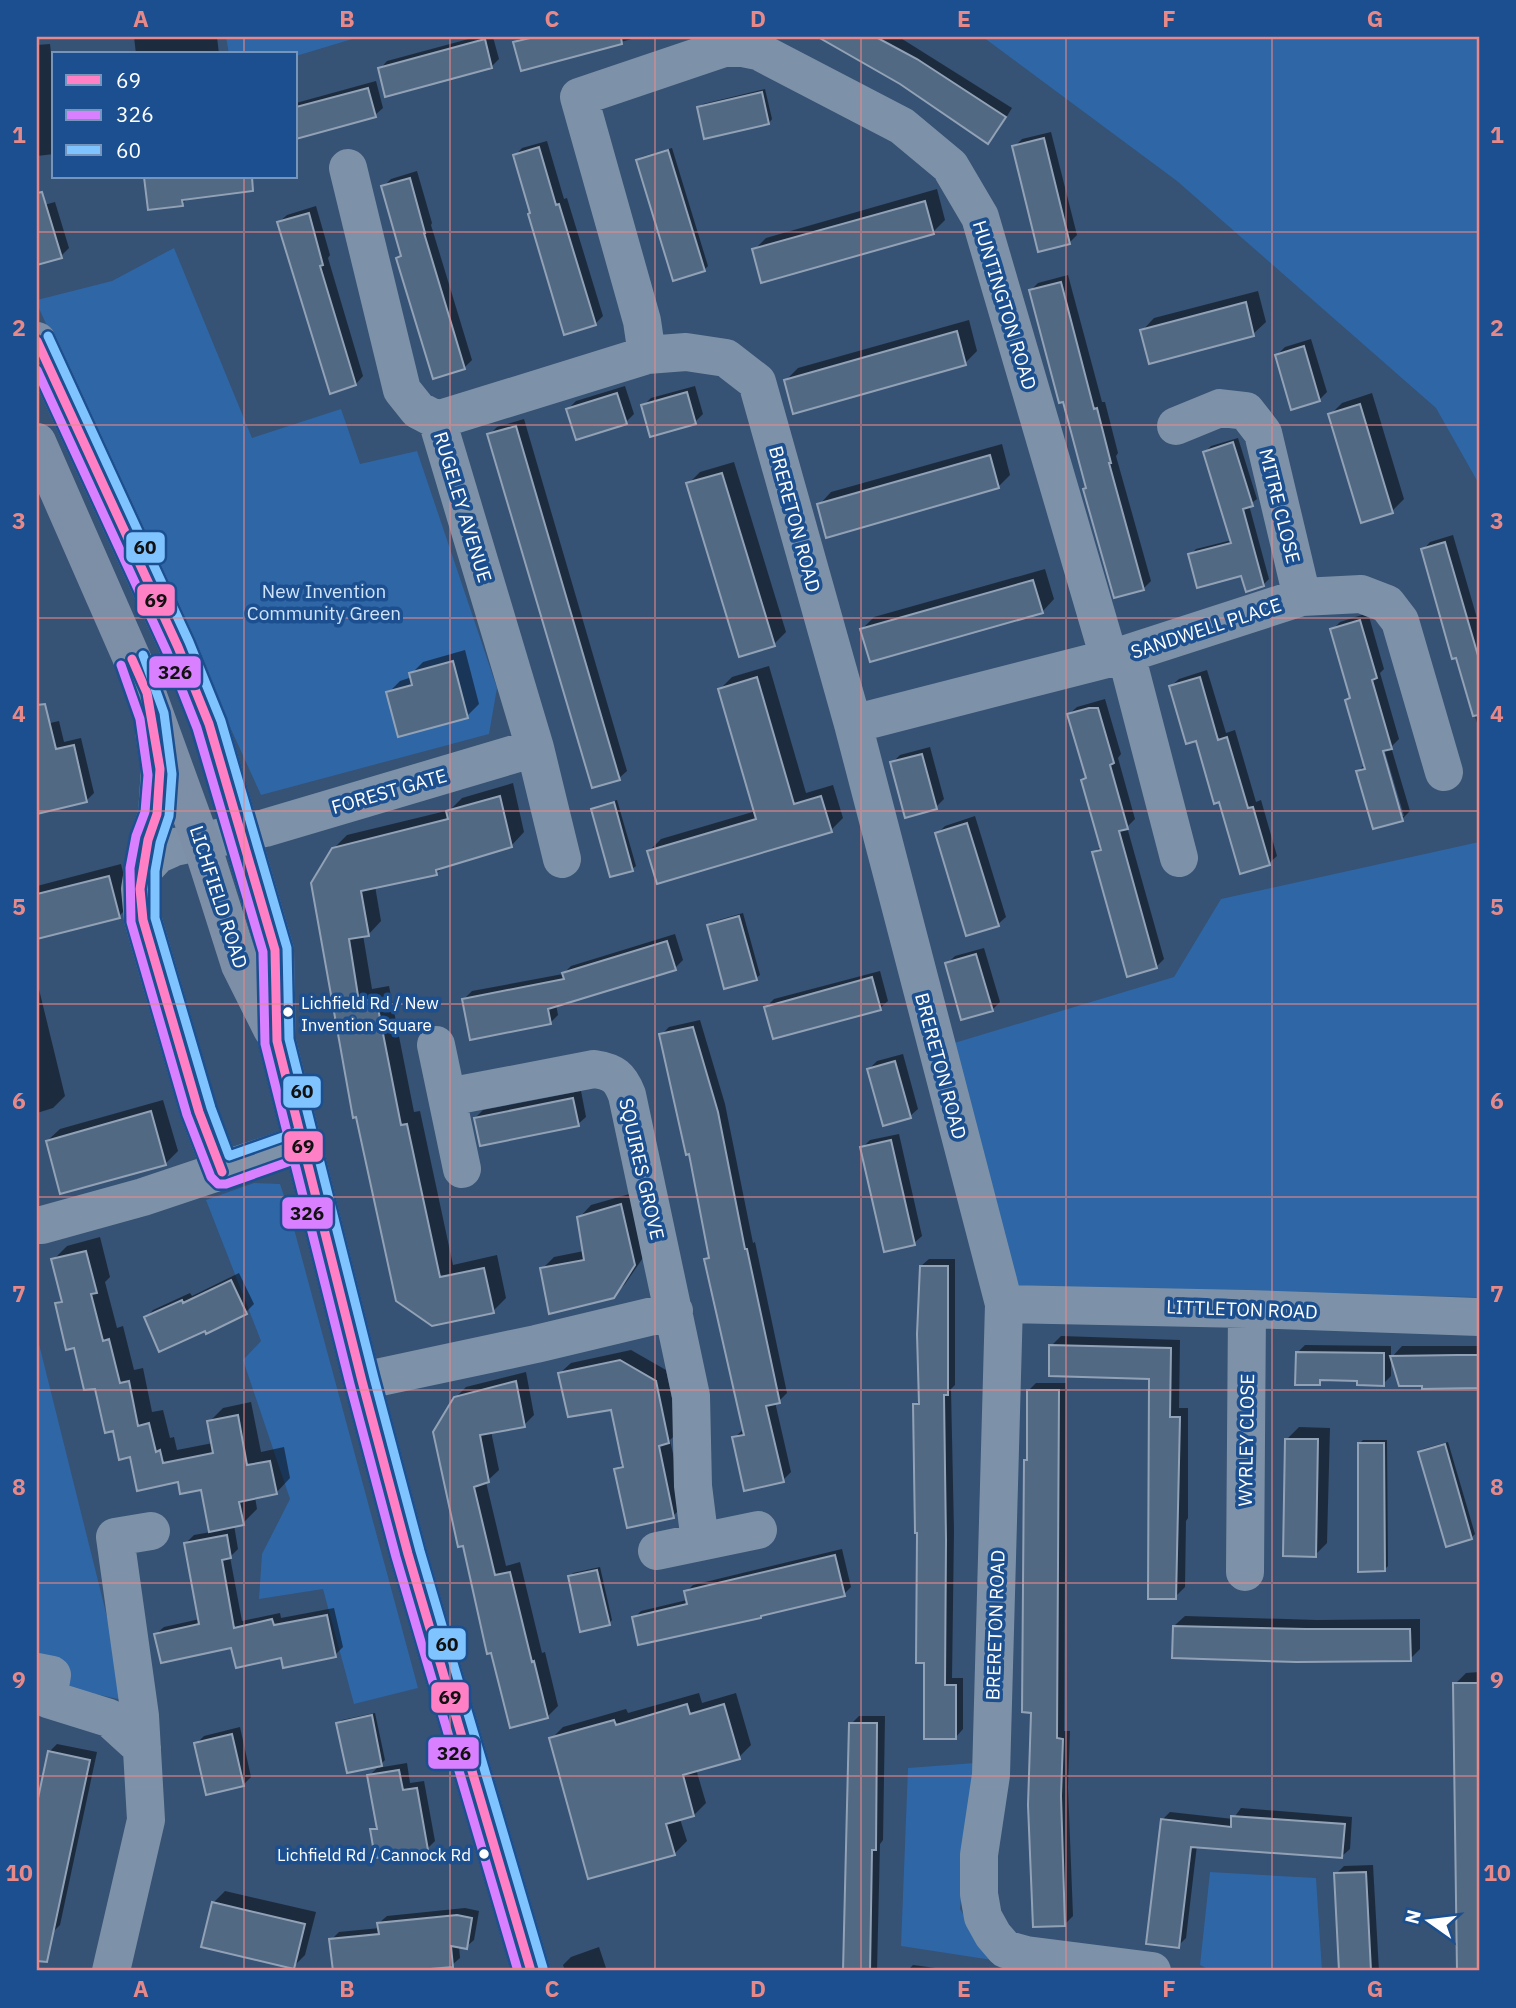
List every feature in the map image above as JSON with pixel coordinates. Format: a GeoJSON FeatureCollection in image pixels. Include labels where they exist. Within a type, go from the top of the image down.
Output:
{"type":"FeatureCollection","features":[{"type":"Feature","properties":{"kind":"main road","name":"LICHFIELD ROAD"},"geometry":{"type":"LineString","coordinates":[[37,341],[178,647],[209,724],[275,950],[277,1041],[362,1381],[408,1554],[531,1971]]}},
{"type":"Feature","properties":{"kind":"main road","name":"LICHFIELD ROAD"},"geometry":{"type":"LineString","coordinates":[[37,442],[147,693],[201,842],[240,965],[277,1041]]}},
{"type":"Feature","properties":{"kind":"street","name":"HUNTINGTON ROAD"},"geometry":{"type":"LineString","coordinates":[[647,355],[642,321],[579,97],[724,48],[743,48],[758,51],[902,126],[950,166],[980,216],[1117,656]]}},
{"type":"Feature","properties":{"kind":"street","name":"RUGELEY AVENUE"},"geometry":{"type":"LineString","coordinates":[[348,168],[402,390],[418,410],[437,420],[535,748],[562,859]]}},
{"type":"Feature","properties":{"kind":"street","name":"BRERETON ROAD"},"geometry":{"type":"LineString","coordinates":[[437,420],[647,355],[686,352],[726,358],[757,382],[853,724],[1004,1304],[991,1775],[979,1855],[979,1894],[984,1917],[1005,1949],[1026,1955],[1152,1971]]}},
{"type":"Feature","properties":{"kind":"street","name":"MITRE CLOSE"},"geometry":{"type":"LineString","coordinates":[[1176,426],[1220,408],[1246,411],[1263,433],[1302,597]]}},
{"type":"Feature","properties":{"kind":"street","name":"SANDWELL PLACE"},"geometry":{"type":"LineString","coordinates":[[853,724],[1117,656],[1302,597],[1361,594],[1387,604],[1400,621],[1444,772]]}},
{"type":"Feature","properties":{"kind":"street"},"geometry":{"type":"LineString","coordinates":[[1117,656],[1179,858]]}},
{"type":"Feature","properties":{"kind":"street"},"geometry":{"type":"LineString","coordinates":[[147,693],[160,769],[157,814],[148,840],[140,889],[143,920],[200,1112],[222,1172]]}},
{"type":"Feature","properties":{"kind":"street","name":"FOREST GATE"},"geometry":{"type":"LineString","coordinates":[[144,869],[157,855],[175,847],[242,833],[535,748]]}},
{"type":"Feature","properties":{"kind":"street"},"geometry":{"type":"LineString","coordinates":[[436,1045],[462,1169]]}},
{"type":"Feature","properties":{"kind":"street","name":"SQUIRES GROVE"},"geometry":{"type":"LineString","coordinates":[[447,1097],[594,1069],[610,1072],[620,1079],[627,1095],[691,1396],[693,1486],[700,1542]]}},
{"type":"Feature","properties":{"kind":"street"},"geometry":{"type":"LineString","coordinates":[[37,1225],[42,1226],[143,1198],[301,1144]]}},
{"type":"Feature","properties":{"kind":"street","name":"LITTLETON ROAD"},"geometry":{"type":"LineString","coordinates":[[1004,1304],[1479,1317]]}},
{"type":"Feature","properties":{"kind":"street","name":"WYRLEY CLOSE"},"geometry":{"type":"LineString","coordinates":[[1245,1572],[1247,1309]]}},
{"type":"Feature","properties":{"kind":"street"},"geometry":{"type":"LineString","coordinates":[[362,1381],[674,1311]]}},
{"type":"Feature","properties":{"kind":"street"},"geometry":{"type":"LineString","coordinates":[[657,1551],[758,1530]]}},
{"type":"Feature","properties":{"kind":"street"},"geometry":{"type":"LineString","coordinates":[[111,1971],[146,1820],[140,1716],[115,1537],[151,1531]]}},
{"type":"Feature","properties":{"kind":"street"},"geometry":{"type":"LineString","coordinates":[[37,1672],[52,1675],[48,1699],[109,1718],[142,1748]]}},
{"type":"Feature","properties":{"kind":"green space"},"geometry":{"type":"Polygon","coordinates":[[[226,37],[359,37],[298,55],[298,52],[229,52],[226,37]]]}},
{"type":"Feature","properties":{"kind":"green space"},"geometry":{"type":"Polygon","coordinates":[[[983,37],[1479,37],[1479,484],[1436,408],[1177,181],[983,37]]]}},
{"type":"Feature","properties":{"kind":"green space","name":"New Invention Community Green"},"geometry":{"type":"Polygon","coordinates":[[[174,248],[252,438],[341,409],[360,464],[417,451],[497,688],[489,734],[261,795],[37,304],[37,300],[112,281],[174,248]]]}},
{"type":"Feature","properties":{"kind":"green space"},"geometry":{"type":"Polygon","coordinates":[[[1479,842],[1479,1297],[1020,1292],[951,1044],[1174,977],[1221,899],[1479,842]]]}},
{"type":"Feature","properties":{"kind":"green space"},"geometry":{"type":"Polygon","coordinates":[[[254,1183],[280,1184],[290,1214],[418,1688],[354,1704],[323,1589],[259,1599],[262,1554],[290,1499],[243,1360],[261,1341],[206,1200],[254,1183]]]}},
{"type":"Feature","properties":{"kind":"green space"},"geometry":{"type":"Polygon","coordinates":[[[37,1336],[128,1701],[37,1682],[37,1336]]]}},
{"type":"Feature","properties":{"kind":"green space"},"geometry":{"type":"Polygon","coordinates":[[[975,1763],[960,1909],[992,1960],[901,1946],[908,1768],[975,1763]]]}},
{"type":"Feature","properties":{"kind":"green space"},"geometry":{"type":"Polygon","coordinates":[[[1210,1872],[1316,1878],[1322,1971],[1212,1971],[1200,1965],[1210,1872]]]}},
{"type":"Feature","properties":{"kind":"building"},"geometry":{"type":"Polygon","coordinates":[[[534,37],[621,37],[622,44],[521,71],[513,42],[534,37]]]}},
{"type":"Feature","properties":{"kind":"building"},"geometry":{"type":"Polygon","coordinates":[[[818,37],[876,37],[917,59],[1006,117],[988,144],[900,84],[818,37]]]}},
{"type":"Feature","properties":{"kind":"building"},"geometry":{"type":"Polygon","coordinates":[[[485,39],[492,68],[385,97],[378,68],[485,39]]]}},
{"type":"Feature","properties":{"kind":"building"},"geometry":{"type":"Polygon","coordinates":[[[368,88],[376,117],[298,138],[298,106],[368,88]]]}},
{"type":"Feature","properties":{"kind":"building"},"geometry":{"type":"Polygon","coordinates":[[[762,92],[769,124],[704,139],[697,107],[762,92]]]}},
{"type":"Feature","properties":{"kind":"building"},"geometry":{"type":"Polygon","coordinates":[[[1044,138],[1070,244],[1038,252],[1012,146],[1044,138]]]}},
{"type":"Feature","properties":{"kind":"building"},"geometry":{"type":"Polygon","coordinates":[[[539,147],[596,325],[564,335],[513,155],[539,147]]]}},
{"type":"Feature","properties":{"kind":"building"},"geometry":{"type":"Polygon","coordinates":[[[668,150],[705,271],[673,281],[636,160],[668,150]]]}},
{"type":"Feature","properties":{"kind":"building"},"geometry":{"type":"Polygon","coordinates":[[[144,178],[252,178],[253,191],[182,200],[183,206],[148,210],[144,178]]]}},
{"type":"Feature","properties":{"kind":"building"},"geometry":{"type":"Polygon","coordinates":[[[410,178],[465,369],[433,379],[396,258],[401,256],[381,186],[410,178]]]}},
{"type":"Feature","properties":{"kind":"building"},"geometry":{"type":"Polygon","coordinates":[[[42,192],[62,258],[37,265],[37,193],[42,192]]]}},
{"type":"Feature","properties":{"kind":"building"},"geometry":{"type":"Polygon","coordinates":[[[925,201],[934,234],[761,283],[752,249],[925,201]]]}},
{"type":"Feature","properties":{"kind":"building"},"geometry":{"type":"Polygon","coordinates":[[[309,213],[323,265],[320,266],[356,385],[330,394],[277,222],[309,213]]]}},
{"type":"Feature","properties":{"kind":"building"},"geometry":{"type":"Polygon","coordinates":[[[1061,282],[1144,590],[1114,598],[1083,489],[1086,488],[1063,402],[1059,403],[1029,290],[1061,282]]]}},
{"type":"Feature","properties":{"kind":"building"},"geometry":{"type":"Polygon","coordinates":[[[1246,302],[1254,336],[1149,364],[1140,330],[1246,302]]]}},
{"type":"Feature","properties":{"kind":"building"},"geometry":{"type":"Polygon","coordinates":[[[957,331],[966,365],[793,414],[784,380],[957,331]]]}},
{"type":"Feature","properties":{"kind":"building"},"geometry":{"type":"Polygon","coordinates":[[[1304,346],[1320,401],[1291,410],[1275,355],[1304,346]]]}},
{"type":"Feature","properties":{"kind":"building"},"geometry":{"type":"Polygon","coordinates":[[[687,392],[696,424],[650,437],[641,405],[687,392]]]}},
{"type":"Feature","properties":{"kind":"building"},"geometry":{"type":"Polygon","coordinates":[[[617,393],[627,424],[576,440],[566,409],[617,393]]]}},
{"type":"Feature","properties":{"kind":"building"},"geometry":{"type":"Polygon","coordinates":[[[1360,404],[1393,513],[1361,523],[1328,414],[1360,404]]]}},
{"type":"Feature","properties":{"kind":"building"},"geometry":{"type":"Polygon","coordinates":[[[516,426],[620,780],[592,788],[487,434],[516,426]]]}},
{"type":"Feature","properties":{"kind":"building"},"geometry":{"type":"Polygon","coordinates":[[[1233,442],[1253,506],[1243,509],[1264,586],[1246,592],[1241,576],[1197,588],[1188,554],[1231,543],[1203,452],[1233,442]]]}},
{"type":"Feature","properties":{"kind":"building"},"geometry":{"type":"Polygon","coordinates":[[[990,455],[999,488],[826,538],[817,504],[990,455]]]}},
{"type":"Feature","properties":{"kind":"building"},"geometry":{"type":"Polygon","coordinates":[[[722,473],[775,646],[739,657],[686,483],[722,473]]]}},
{"type":"Feature","properties":{"kind":"building"},"geometry":{"type":"Polygon","coordinates":[[[1445,542],[1479,659],[1479,715],[1473,716],[1456,658],[1452,659],[1421,549],[1445,542]]]}},
{"type":"Feature","properties":{"kind":"building"},"geometry":{"type":"Polygon","coordinates":[[[1033,580],[1043,613],[870,662],[860,629],[1033,580]]]}},
{"type":"Feature","properties":{"kind":"building"},"geometry":{"type":"Polygon","coordinates":[[[1360,620],[1377,678],[1372,680],[1392,749],[1383,751],[1403,821],[1373,829],[1356,771],[1365,769],[1345,700],[1350,698],[1330,629],[1360,620]]]}},
{"type":"Feature","properties":{"kind":"building"},"geometry":{"type":"Polygon","coordinates":[[[453,661],[468,718],[398,737],[386,692],[412,685],[409,673],[453,661]]]}},
{"type":"Feature","properties":{"kind":"building"},"geometry":{"type":"Polygon","coordinates":[[[757,677],[794,804],[821,796],[832,832],[657,884],[647,851],[756,819],[718,689],[757,677]]]}},
{"type":"Feature","properties":{"kind":"building"},"geometry":{"type":"Polygon","coordinates":[[[1200,677],[1218,740],[1227,737],[1248,808],[1253,807],[1270,865],[1240,874],[1219,802],[1214,804],[1196,741],[1186,744],[1169,686],[1200,677]]]}},
{"type":"Feature","properties":{"kind":"building"},"geometry":{"type":"Polygon","coordinates":[[[45,704],[56,749],[74,745],[87,802],[37,814],[37,705],[45,704]]]}},
{"type":"Feature","properties":{"kind":"building"},"geometry":{"type":"Polygon","coordinates":[[[1098,708],[1114,763],[1110,765],[1128,829],[1119,831],[1157,968],[1127,977],[1092,852],[1101,850],[1081,780],[1086,778],[1067,714],[1098,708]]]}},
{"type":"Feature","properties":{"kind":"building"},"geometry":{"type":"Polygon","coordinates":[[[922,754],[937,809],[905,818],[890,762],[922,754]]]}},
{"type":"Feature","properties":{"kind":"building"},"geometry":{"type":"Polygon","coordinates":[[[500,796],[512,847],[436,870],[437,875],[361,891],[369,936],[349,939],[359,1002],[376,998],[401,1125],[407,1124],[440,1277],[484,1268],[494,1313],[432,1326],[396,1301],[356,1117],[353,1118],[311,883],[332,848],[448,819],[446,811],[500,796]]]}},
{"type":"Feature","properties":{"kind":"building"},"geometry":{"type":"Polygon","coordinates":[[[614,802],[633,871],[610,877],[591,809],[614,802]]]}},
{"type":"Feature","properties":{"kind":"building"},"geometry":{"type":"Polygon","coordinates":[[[967,823],[999,926],[966,936],[935,833],[967,823]]]}},
{"type":"Feature","properties":{"kind":"building"},"geometry":{"type":"Polygon","coordinates":[[[109,876],[120,918],[37,939],[37,894],[109,876]]]}},
{"type":"Feature","properties":{"kind":"building"},"geometry":{"type":"Polygon","coordinates":[[[739,916],[757,980],[724,989],[707,925],[739,916]]]}},
{"type":"Feature","properties":{"kind":"building"},"geometry":{"type":"Polygon","coordinates":[[[667,941],[676,970],[548,1009],[551,1024],[470,1040],[462,999],[564,979],[562,973],[667,941]]]}},
{"type":"Feature","properties":{"kind":"building"},"geometry":{"type":"Polygon","coordinates":[[[976,954],[993,1011],[961,1020],[945,963],[976,954]]]}},
{"type":"Feature","properties":{"kind":"building"},"geometry":{"type":"Polygon","coordinates":[[[872,977],[881,1010],[773,1039],[764,1007],[872,977]]]}},
{"type":"Feature","properties":{"kind":"building"},"geometry":{"type":"Polygon","coordinates":[[[693,1027],[718,1112],[745,1249],[780,1403],[766,1406],[784,1482],[744,1491],[732,1437],[744,1435],[704,1259],[709,1258],[689,1154],[686,1155],[659,1034],[693,1027]]]}},
{"type":"Feature","properties":{"kind":"building"},"geometry":{"type":"Polygon","coordinates":[[[895,1061],[911,1118],[883,1126],[867,1069],[895,1061]]]}},
{"type":"Feature","properties":{"kind":"building"},"geometry":{"type":"Polygon","coordinates":[[[573,1098],[579,1126],[480,1146],[474,1118],[573,1098]]]}},
{"type":"Feature","properties":{"kind":"building"},"geometry":{"type":"Polygon","coordinates":[[[151,1111],[166,1165],[60,1194],[46,1141],[151,1111]]]}},
{"type":"Feature","properties":{"kind":"building"},"geometry":{"type":"Polygon","coordinates":[[[891,1140],[915,1245],[884,1252],[860,1147],[891,1140]]]}},
{"type":"Feature","properties":{"kind":"building"},"geometry":{"type":"Polygon","coordinates":[[[621,1204],[635,1265],[614,1298],[549,1314],[540,1268],[584,1260],[577,1217],[621,1204]]]}},
{"type":"Feature","properties":{"kind":"building"},"geometry":{"type":"Polygon","coordinates":[[[86,1251],[97,1293],[91,1294],[103,1341],[109,1339],[120,1383],[129,1381],[138,1426],[149,1423],[156,1452],[160,1450],[163,1463],[213,1453],[207,1421],[238,1415],[247,1465],[270,1461],[277,1494],[239,1502],[244,1525],[209,1532],[201,1490],[180,1494],[178,1482],[137,1491],[130,1457],[119,1460],[113,1431],[105,1433],[95,1389],[84,1390],[74,1348],[66,1350],[55,1303],[62,1302],[51,1259],[86,1251]]]}},
{"type":"Feature","properties":{"kind":"building"},"geometry":{"type":"Polygon","coordinates":[[[920,1266],[948,1266],[948,1395],[944,1395],[945,1685],[956,1685],[956,1739],[924,1739],[924,1663],[916,1663],[917,1533],[913,1404],[919,1404],[917,1334],[920,1266]]]}},
{"type":"Feature","properties":{"kind":"building"},"geometry":{"type":"Polygon","coordinates":[[[231,1280],[247,1314],[206,1334],[205,1331],[159,1352],[144,1317],[182,1300],[183,1303],[231,1280]]]}},
{"type":"Feature","properties":{"kind":"building"},"geometry":{"type":"Polygon","coordinates":[[[1049,1345],[1171,1348],[1170,1417],[1180,1417],[1176,1599],[1148,1599],[1149,1379],[1049,1376],[1049,1345]]]}},
{"type":"Feature","properties":{"kind":"building"},"geometry":{"type":"Polygon","coordinates":[[[1296,1352],[1384,1353],[1384,1386],[1357,1385],[1357,1381],[1320,1380],[1320,1385],[1295,1385],[1296,1352]]]}},
{"type":"Feature","properties":{"kind":"building"},"geometry":{"type":"Polygon","coordinates":[[[1479,1355],[1479,1388],[1422,1389],[1422,1386],[1399,1386],[1390,1356],[1479,1355]]]}},
{"type":"Feature","properties":{"kind":"building"},"geometry":{"type":"Polygon","coordinates":[[[620,1360],[656,1381],[669,1443],[659,1446],[674,1518],[627,1528],[614,1469],[623,1467],[611,1410],[568,1417],[558,1373],[620,1360]]]}},
{"type":"Feature","properties":{"kind":"building"},"geometry":{"type":"Polygon","coordinates":[[[516,1381],[525,1427],[480,1435],[489,1482],[474,1487],[495,1575],[510,1572],[548,1718],[510,1728],[491,1653],[487,1654],[463,1546],[458,1547],[433,1432],[454,1397],[516,1381]]]}},
{"type":"Feature","properties":{"kind":"building"},"geometry":{"type":"Polygon","coordinates":[[[1027,1390],[1059,1390],[1057,1738],[1063,1739],[1061,1796],[1065,1926],[1033,1927],[1028,1805],[1031,1713],[1022,1712],[1027,1390]]]}},
{"type":"Feature","properties":{"kind":"building"},"geometry":{"type":"Polygon","coordinates":[[[1285,1439],[1318,1439],[1316,1557],[1283,1556],[1285,1439]]]}},
{"type":"Feature","properties":{"kind":"building"},"geometry":{"type":"Polygon","coordinates":[[[1358,1443],[1384,1443],[1385,1571],[1358,1572],[1358,1443]]]}},
{"type":"Feature","properties":{"kind":"building"},"geometry":{"type":"Polygon","coordinates":[[[1445,1444],[1472,1539],[1446,1547],[1418,1452],[1445,1444]]]}},
{"type":"Feature","properties":{"kind":"building"},"geometry":{"type":"Polygon","coordinates":[[[227,1535],[231,1558],[222,1560],[234,1628],[272,1619],[274,1625],[327,1615],[336,1657],[283,1668],[281,1658],[236,1668],[231,1648],[161,1663],[154,1634],[199,1624],[184,1543],[227,1535]]]}},
{"type":"Feature","properties":{"kind":"building"},"geometry":{"type":"Polygon","coordinates":[[[835,1555],[845,1596],[638,1645],[632,1617],[687,1604],[684,1591],[835,1555]]]}},
{"type":"Feature","properties":{"kind":"building"},"geometry":{"type":"Polygon","coordinates":[[[597,1570],[610,1625],[580,1632],[568,1576],[597,1570]]]}},
{"type":"Feature","properties":{"kind":"building"},"geometry":{"type":"Polygon","coordinates":[[[1173,1626],[1410,1629],[1411,1661],[1296,1662],[1172,1658],[1173,1626]]]}},
{"type":"Feature","properties":{"kind":"building"},"geometry":{"type":"Polygon","coordinates":[[[1453,1683],[1479,1683],[1479,1971],[1457,1971],[1453,1683]]]}},
{"type":"Feature","properties":{"kind":"building"},"geometry":{"type":"Polygon","coordinates":[[[687,1704],[690,1714],[724,1704],[740,1759],[683,1775],[694,1816],[666,1824],[675,1855],[588,1879],[549,1738],[614,1720],[616,1725],[687,1704]]]}},
{"type":"Feature","properties":{"kind":"building"},"geometry":{"type":"Polygon","coordinates":[[[372,1715],[382,1766],[347,1773],[336,1723],[372,1715]]]}},
{"type":"Feature","properties":{"kind":"building"},"geometry":{"type":"Polygon","coordinates":[[[849,1723],[877,1723],[876,1850],[872,1850],[870,1971],[843,1971],[849,1723]]]}},
{"type":"Feature","properties":{"kind":"building"},"geometry":{"type":"Polygon","coordinates":[[[232,1734],[244,1786],[206,1795],[194,1743],[232,1734]]]}},
{"type":"Feature","properties":{"kind":"building"},"geometry":{"type":"Polygon","coordinates":[[[48,1751],[90,1760],[47,1962],[37,1961],[37,1803],[48,1751]]]}},
{"type":"Feature","properties":{"kind":"building"},"geometry":{"type":"Polygon","coordinates":[[[399,1770],[403,1790],[417,1788],[428,1850],[375,1858],[370,1829],[377,1829],[367,1775],[399,1770]]]}},
{"type":"Feature","properties":{"kind":"building"},"geometry":{"type":"Polygon","coordinates":[[[1231,1816],[1345,1824],[1342,1858],[1191,1847],[1179,1948],[1146,1944],[1161,1819],[1231,1827],[1231,1816]]]}},
{"type":"Feature","properties":{"kind":"building"},"geometry":{"type":"Polygon","coordinates":[[[1366,1872],[1371,1971],[1339,1971],[1334,1873],[1366,1872]]]}},
{"type":"Feature","properties":{"kind":"building"},"geometry":{"type":"Polygon","coordinates":[[[212,1902],[305,1924],[294,1969],[201,1947],[212,1902]]]}},
{"type":"Feature","properties":{"kind":"building"},"geometry":{"type":"Polygon","coordinates":[[[457,1915],[472,1918],[467,1949],[451,1946],[453,1967],[407,1971],[333,1971],[329,1939],[379,1934],[377,1923],[457,1915]]]}},
{"type":"Feature","properties":{"kind":"transit line","name":"60"},"geometry":{"type":"LineString","coordinates":[[48,336],[189,642],[221,721],[287,948],[289,1039],[374,1378],[420,1551],[543,1968]]}},
{"type":"Feature","properties":{"kind":"transit line","name":"69"},"geometry":{"type":"LineString","coordinates":[[37,341],[178,647],[209,724],[275,950],[277,1041],[362,1381],[408,1554],[531,1971]]}},
{"type":"Feature","properties":{"kind":"transit line","name":"326"},"geometry":{"type":"LineString","coordinates":[[37,370],[167,652],[197,728],[263,952],[265,1044],[350,1384],[396,1557],[518,1971]]}},
{"type":"Feature","properties":{"kind":"transit line","name":"60"},"geometry":{"type":"LineString","coordinates":[[143,655],[164,713],[172,774],[169,816],[155,871],[155,918],[211,1108],[229,1156],[297,1132]]}},
{"type":"Feature","properties":{"kind":"transit line","name":"69"},"geometry":{"type":"LineString","coordinates":[[132,659],[147,693],[160,769],[157,814],[148,840],[140,889],[143,920],[199,1112],[222,1172]]}},
{"type":"Feature","properties":{"kind":"transit line","name":"326"},"geometry":{"type":"LineString","coordinates":[[121,665],[140,719],[148,775],[145,812],[136,836],[130,868],[131,922],[187,1115],[211,1177],[218,1184],[226,1184],[305,1156]]}},
{"type":"Feature","properties":{"kind":"place","name":"Lichfield Rd / New Invention Square"},"geometry":{"type":"Point","coordinates":[288,1012]}},
{"type":"Feature","properties":{"kind":"place","name":"Lichfield Rd / Cannock Rd"},"geometry":{"type":"Point","coordinates":[484,1854]}}]}
